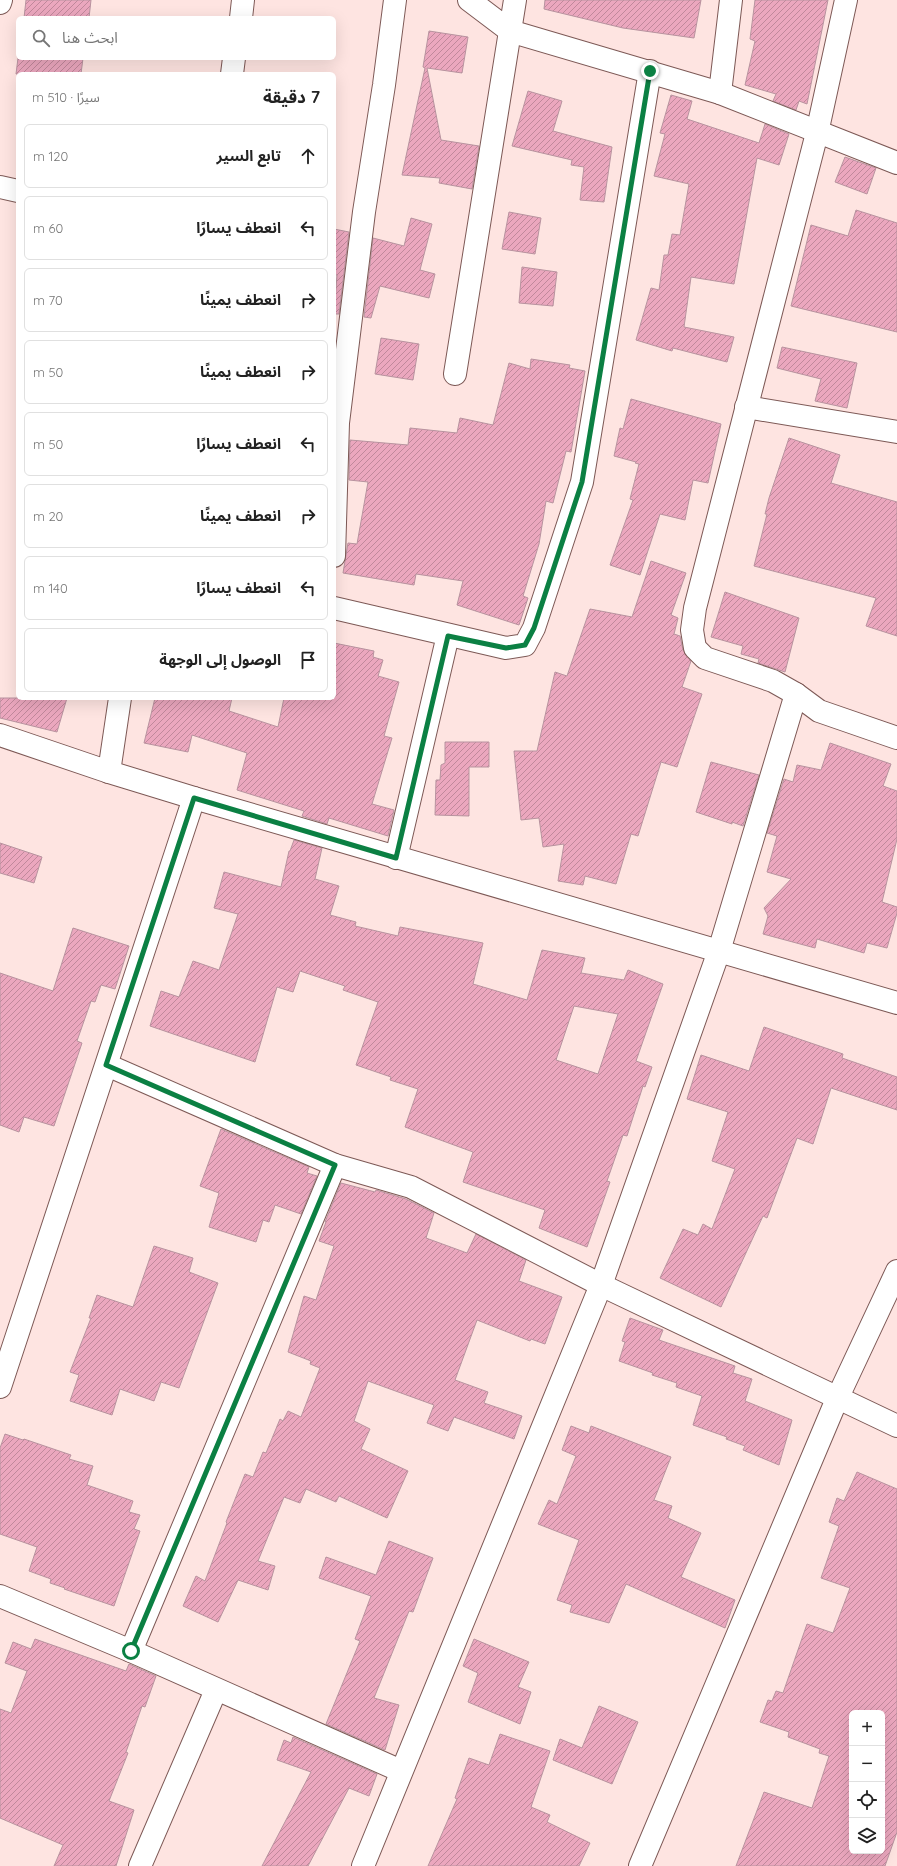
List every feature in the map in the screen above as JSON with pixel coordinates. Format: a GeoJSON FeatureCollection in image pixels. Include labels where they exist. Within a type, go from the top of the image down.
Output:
{"type":"FeatureCollection","features":[{"type":"Feature","properties":{"kind":"street"},"geometry":{"type":"LineString","coordinates":[[240,16],[243,0]]}},
{"type":"Feature","properties":{"kind":"street"},"geometry":{"type":"LineString","coordinates":[[336,490],[338,423],[364,212],[383,93],[395,0]]}},
{"type":"Feature","properties":{"kind":"street"},"geometry":{"type":"LineString","coordinates":[[469,0],[510,31],[650,71],[720,93],[817,133],[897,163]]}},
{"type":"Feature","properties":{"kind":"street"},"geometry":{"type":"LineString","coordinates":[[455,374],[515,0]]}},
{"type":"Feature","properties":{"kind":"street"},"geometry":{"type":"LineString","coordinates":[[720,93],[731,0]]}},
{"type":"Feature","properties":{"kind":"street"},"geometry":{"type":"LineString","coordinates":[[846,0],[817,133],[695,608],[692,630],[695,648],[705,658],[774,681],[796,694],[819,711],[897,738]]}},
{"type":"Feature","properties":{"kind":"street"},"geometry":{"type":"LineString","coordinates":[[232,72],[234,60]]}},
{"type":"Feature","properties":{"kind":"street"},"geometry":{"type":"LineString","coordinates":[[336,608],[448,636],[506,648],[525,645],[534,628],[582,482],[650,71]]}},
{"type":"Feature","properties":{"kind":"street"},"geometry":{"type":"LineString","coordinates":[[0,187],[16,190]]}},
{"type":"Feature","properties":{"kind":"street"},"geometry":{"type":"LineString","coordinates":[[746,407],[897,432]]}},
{"type":"Feature","properties":{"kind":"street"},"geometry":{"type":"LineString","coordinates":[[396,858],[448,636]]}},
{"type":"Feature","properties":{"kind":"street"},"geometry":{"type":"LineString","coordinates":[[363,1866],[601,1285],[719,951],[796,694]]}},
{"type":"Feature","properties":{"kind":"street"},"geometry":{"type":"LineString","coordinates":[[108,772],[120,700]]}},
{"type":"Feature","properties":{"kind":"street"},"geometry":{"type":"LineString","coordinates":[[0,735],[108,772],[194,798],[897,1004]]}},
{"type":"Feature","properties":{"kind":"street"},"geometry":{"type":"LineString","coordinates":[[0,1387],[194,798]]}},
{"type":"Feature","properties":{"kind":"street"},"geometry":{"type":"LineString","coordinates":[[106,1065],[335,1165],[411,1187],[601,1285],[837,1399],[897,1426]]}},
{"type":"Feature","properties":{"kind":"street"},"geometry":{"type":"LineString","coordinates":[[131,1651],[335,1165]]}},
{"type":"Feature","properties":{"kind":"street"},"geometry":{"type":"LineString","coordinates":[[640,1866],[837,1399],[897,1271]]}},
{"type":"Feature","properties":{"kind":"street"},"geometry":{"type":"LineString","coordinates":[[0,1596],[131,1651],[401,1771]]}},
{"type":"Feature","properties":{"kind":"street"},"geometry":{"type":"LineString","coordinates":[[140,1866],[216,1690]]}},
{"type":"Feature","properties":{"kind":"building"},"geometry":{"type":"Polygon","coordinates":[[[26,0],[91,0],[89,16],[24,16],[26,0]]]}},
{"type":"Feature","properties":{"kind":"building"},"geometry":{"type":"Polygon","coordinates":[[[545,0],[701,0],[694,38],[623,28],[544,9],[545,0]]]}},
{"type":"Feature","properties":{"kind":"building"},"geometry":{"type":"Polygon","coordinates":[[[755,0],[828,0],[807,104],[799,101],[796,110],[773,101],[776,94],[745,85],[755,41],[750,39],[755,0]]]}},
{"type":"Feature","properties":{"kind":"building"},"geometry":{"type":"Polygon","coordinates":[[[429,31],[468,37],[462,73],[427,68],[441,140],[479,146],[472,189],[439,183],[440,178],[402,175],[425,68],[423,67],[429,31]]]}},
{"type":"Feature","properties":{"kind":"building"},"geometry":{"type":"Polygon","coordinates":[[[18,60],[83,60],[81,72],[16,72],[18,60]]]}},
{"type":"Feature","properties":{"kind":"building"},"geometry":{"type":"Polygon","coordinates":[[[528,91],[562,101],[553,131],[612,147],[604,202],[580,200],[584,167],[571,165],[572,160],[512,146],[528,91]]]}},
{"type":"Feature","properties":{"kind":"building"},"geometry":{"type":"Polygon","coordinates":[[[671,95],[692,101],[687,119],[759,143],[765,124],[789,134],[779,165],[757,158],[734,284],[691,277],[684,327],[734,337],[727,362],[673,348],[672,351],[636,340],[651,288],[659,290],[664,255],[668,255],[672,234],[680,235],[689,184],[654,176],[665,134],[660,133],[671,95]]]}},
{"type":"Feature","properties":{"kind":"building"},"geometry":{"type":"Polygon","coordinates":[[[845,157],[876,168],[867,194],[835,182],[845,157]]]}},
{"type":"Feature","properties":{"kind":"building"},"geometry":{"type":"Polygon","coordinates":[[[856,210],[897,223],[897,332],[791,306],[811,225],[848,236],[856,210]]]}},
{"type":"Feature","properties":{"kind":"building"},"geometry":{"type":"Polygon","coordinates":[[[509,212],[541,218],[535,254],[502,249],[509,212]]]}},
{"type":"Feature","properties":{"kind":"building"},"geometry":{"type":"Polygon","coordinates":[[[411,218],[432,224],[420,270],[435,274],[429,298],[380,286],[371,318],[364,317],[373,238],[404,246],[411,218]]]}},
{"type":"Feature","properties":{"kind":"building"},"geometry":{"type":"Polygon","coordinates":[[[336,229],[349,232],[339,314],[336,314],[336,229]]]}},
{"type":"Feature","properties":{"kind":"building"},"geometry":{"type":"Polygon","coordinates":[[[522,267],[557,272],[553,306],[519,303],[522,267]]]}},
{"type":"Feature","properties":{"kind":"building"},"geometry":{"type":"Polygon","coordinates":[[[381,338],[419,344],[413,380],[375,374],[381,338]]]}},
{"type":"Feature","properties":{"kind":"building"},"geometry":{"type":"Polygon","coordinates":[[[782,347],[857,363],[847,408],[815,401],[821,379],[777,368],[782,347]]]}},
{"type":"Feature","properties":{"kind":"building"},"geometry":{"type":"Polygon","coordinates":[[[531,359],[570,365],[569,368],[585,371],[571,452],[566,451],[553,503],[546,501],[539,544],[523,596],[528,598],[519,625],[457,605],[463,581],[416,574],[414,585],[343,573],[348,543],[357,544],[368,482],[349,480],[350,440],[408,445],[410,428],[457,433],[460,418],[493,425],[509,363],[530,369],[531,359]]]}},
{"type":"Feature","properties":{"kind":"building"},"geometry":{"type":"Polygon","coordinates":[[[631,399],[721,424],[708,483],[693,480],[685,520],[660,514],[640,575],[610,565],[633,500],[630,499],[639,464],[614,456],[620,428],[623,429],[631,399]]]}},
{"type":"Feature","properties":{"kind":"building"},"geometry":{"type":"Polygon","coordinates":[[[789,438],[840,455],[831,483],[897,502],[897,636],[866,626],[876,598],[754,566],[767,514],[765,514],[769,498],[789,438]]]}},
{"type":"Feature","properties":{"kind":"building"},"geometry":{"type":"Polygon","coordinates":[[[651,561],[686,573],[671,615],[678,618],[674,634],[680,636],[683,650],[691,661],[682,687],[702,694],[677,767],[661,762],[638,836],[631,834],[616,884],[585,876],[583,885],[558,881],[564,844],[543,847],[539,818],[521,820],[514,751],[537,751],[555,672],[567,676],[590,609],[632,617],[651,561]]]}},
{"type":"Feature","properties":{"kind":"building"},"geometry":{"type":"Polygon","coordinates":[[[725,592],[799,618],[785,672],[758,663],[759,659],[741,654],[743,646],[711,637],[725,592]]]}},
{"type":"Feature","properties":{"kind":"building"},"geometry":{"type":"Polygon","coordinates":[[[336,643],[374,651],[373,657],[383,660],[378,676],[399,682],[384,736],[392,738],[372,804],[394,810],[388,836],[329,818],[327,824],[302,816],[304,811],[237,790],[247,753],[192,735],[188,752],[144,743],[155,700],[232,700],[229,711],[278,727],[284,700],[336,700],[336,643]]]}},
{"type":"Feature","properties":{"kind":"building"},"geometry":{"type":"Polygon","coordinates":[[[0,698],[16,698],[16,700],[66,700],[57,732],[0,718],[0,698]]]}},
{"type":"Feature","properties":{"kind":"building"},"geometry":{"type":"Polygon","coordinates":[[[445,742],[489,742],[489,767],[469,767],[469,816],[435,815],[436,780],[440,780],[441,765],[445,763],[445,742]]]}},
{"type":"Feature","properties":{"kind":"building"},"geometry":{"type":"Polygon","coordinates":[[[830,743],[891,764],[883,786],[897,791],[897,839],[882,902],[897,907],[897,913],[887,948],[867,943],[864,953],[817,939],[815,948],[763,934],[768,916],[764,908],[791,879],[767,872],[777,836],[767,833],[784,779],[793,782],[797,765],[821,770],[830,743]]]}},
{"type":"Feature","properties":{"kind":"building"},"geometry":{"type":"Polygon","coordinates":[[[711,762],[759,775],[743,826],[732,822],[732,824],[696,812],[711,762]]]}},
{"type":"Feature","properties":{"kind":"building"},"geometry":{"type":"Polygon","coordinates":[[[294,840],[322,848],[315,879],[339,886],[330,915],[356,922],[355,926],[398,936],[400,927],[483,943],[473,984],[527,1000],[542,950],[585,958],[581,973],[624,980],[628,970],[663,984],[636,1061],[652,1067],[645,1087],[643,1086],[627,1136],[623,1135],[607,1181],[610,1182],[587,1247],[539,1228],[545,1210],[463,1182],[473,1152],[405,1127],[418,1089],[390,1080],[391,1077],[356,1065],[378,1002],[343,990],[345,986],[300,971],[293,992],[277,987],[255,1062],[150,1026],[161,991],[179,997],[193,961],[219,970],[238,914],[214,908],[224,872],[281,887],[294,840]],[[574,1006],[556,1060],[598,1074],[618,1014],[574,1006]]]}},
{"type":"Feature","properties":{"kind":"building"},"geometry":{"type":"Polygon","coordinates":[[[0,843],[42,857],[34,883],[0,873],[0,843]]]}},
{"type":"Feature","properties":{"kind":"building"},"geometry":{"type":"Polygon","coordinates":[[[73,928],[129,946],[115,989],[101,985],[95,1002],[91,1001],[77,1041],[82,1043],[54,1126],[24,1117],[19,1132],[0,1125],[0,973],[53,991],[73,928]]]}},
{"type":"Feature","properties":{"kind":"building"},"geometry":{"type":"Polygon","coordinates":[[[764,1027],[843,1054],[842,1058],[897,1077],[897,1110],[831,1088],[813,1144],[797,1138],[767,1218],[763,1216],[721,1307],[660,1278],[683,1229],[698,1235],[703,1224],[712,1229],[735,1169],[712,1161],[728,1112],[687,1099],[701,1055],[749,1071],[764,1027]]]}},
{"type":"Feature","properties":{"kind":"building"},"geometry":{"type":"Polygon","coordinates":[[[221,1129],[309,1167],[307,1173],[317,1176],[301,1214],[275,1205],[269,1222],[263,1220],[256,1242],[209,1227],[219,1193],[200,1186],[221,1129]]]}},
{"type":"Feature","properties":{"kind":"building"},"geometry":{"type":"Polygon","coordinates":[[[341,1183],[375,1192],[376,1190],[406,1199],[434,1213],[426,1238],[467,1253],[476,1234],[526,1260],[519,1281],[562,1297],[545,1344],[531,1339],[530,1341],[477,1320],[455,1380],[488,1392],[484,1403],[522,1416],[514,1439],[454,1417],[448,1431],[427,1423],[434,1405],[368,1381],[354,1421],[370,1429],[361,1449],[408,1471],[387,1518],[339,1496],[336,1502],[306,1489],[300,1503],[284,1497],[258,1561],[275,1566],[268,1590],[238,1580],[218,1622],[183,1606],[196,1576],[205,1581],[245,1474],[253,1477],[263,1452],[266,1453],[280,1419],[283,1421],[288,1411],[301,1417],[320,1368],[310,1364],[311,1361],[288,1352],[304,1296],[316,1300],[334,1246],[319,1241],[341,1183]]]}},
{"type":"Feature","properties":{"kind":"building"},"geometry":{"type":"Polygon","coordinates":[[[154,1246],[193,1258],[189,1272],[218,1283],[179,1388],[161,1382],[154,1401],[120,1389],[112,1415],[70,1401],[79,1375],[70,1372],[91,1318],[89,1318],[97,1295],[133,1307],[154,1246]]]}},
{"type":"Feature","properties":{"kind":"building"},"geometry":{"type":"Polygon","coordinates":[[[630,1318],[663,1330],[659,1340],[735,1366],[733,1373],[752,1379],[745,1401],[792,1420],[779,1465],[743,1450],[745,1446],[726,1439],[727,1437],[693,1425],[702,1396],[676,1387],[677,1383],[652,1375],[653,1373],[619,1361],[625,1342],[622,1341],[630,1318]]]}},
{"type":"Feature","properties":{"kind":"building"},"geometry":{"type":"Polygon","coordinates":[[[571,1426],[589,1433],[591,1426],[671,1457],[654,1500],[672,1506],[668,1518],[701,1533],[681,1577],[735,1600],[725,1628],[626,1584],[609,1623],[570,1612],[572,1605],[557,1600],[579,1540],[538,1524],[549,1500],[557,1504],[576,1456],[562,1450],[571,1426]]]}},
{"type":"Feature","properties":{"kind":"building"},"geometry":{"type":"Polygon","coordinates":[[[5,1434],[71,1455],[69,1459],[93,1466],[87,1485],[133,1501],[129,1512],[140,1515],[134,1529],[140,1531],[114,1606],[64,1589],[65,1588],[50,1583],[51,1579],[29,1571],[37,1547],[0,1534],[0,1448],[5,1434]]]}},
{"type":"Feature","properties":{"kind":"building"},"geometry":{"type":"Polygon","coordinates":[[[857,1472],[897,1489],[897,1832],[885,1866],[736,1866],[764,1792],[812,1808],[829,1756],[819,1753],[820,1749],[788,1737],[789,1732],[760,1722],[768,1700],[772,1701],[776,1691],[783,1693],[807,1624],[833,1633],[850,1588],[821,1578],[839,1526],[829,1522],[837,1498],[844,1501],[857,1472]]]}},
{"type":"Feature","properties":{"kind":"building"},"geometry":{"type":"Polygon","coordinates":[[[389,1541],[433,1558],[413,1612],[409,1611],[374,1698],[399,1705],[385,1750],[326,1724],[360,1641],[355,1639],[371,1596],[319,1578],[326,1557],[376,1575],[389,1541]]]}},
{"type":"Feature","properties":{"kind":"building"},"geometry":{"type":"Polygon","coordinates":[[[35,1639],[126,1671],[129,1664],[156,1676],[145,1707],[142,1706],[126,1752],[128,1753],[109,1801],[134,1810],[116,1866],[54,1866],[63,1845],[0,1818],[0,1709],[11,1713],[27,1671],[5,1663],[13,1642],[31,1649],[35,1639]]]}},
{"type":"Feature","properties":{"kind":"building"},"geometry":{"type":"Polygon","coordinates":[[[474,1639],[529,1662],[518,1687],[531,1692],[520,1724],[468,1702],[478,1673],[463,1666],[474,1639]]]}},
{"type":"Feature","properties":{"kind":"building"},"geometry":{"type":"Polygon","coordinates":[[[599,1706],[638,1722],[612,1784],[553,1760],[560,1739],[582,1748],[599,1706]]]}},
{"type":"Feature","properties":{"kind":"building"},"geometry":{"type":"Polygon","coordinates":[[[500,1734],[550,1751],[531,1807],[550,1815],[547,1822],[590,1843],[579,1866],[428,1866],[457,1799],[455,1798],[469,1758],[489,1765],[500,1734]]]}},
{"type":"Feature","properties":{"kind":"building"},"geometry":{"type":"Polygon","coordinates":[[[293,1737],[377,1774],[369,1796],[349,1788],[308,1866],[262,1866],[311,1772],[277,1760],[284,1740],[291,1743],[293,1737]]]}},
{"type":"Feature","properties":{"kind":"route"},"geometry":{"type":"LineString","coordinates":[[131,1651],[335,1165],[106,1065],[194,798],[396,858],[448,636],[506,648],[525,645],[534,628],[582,482],[650,71]]}}]}
